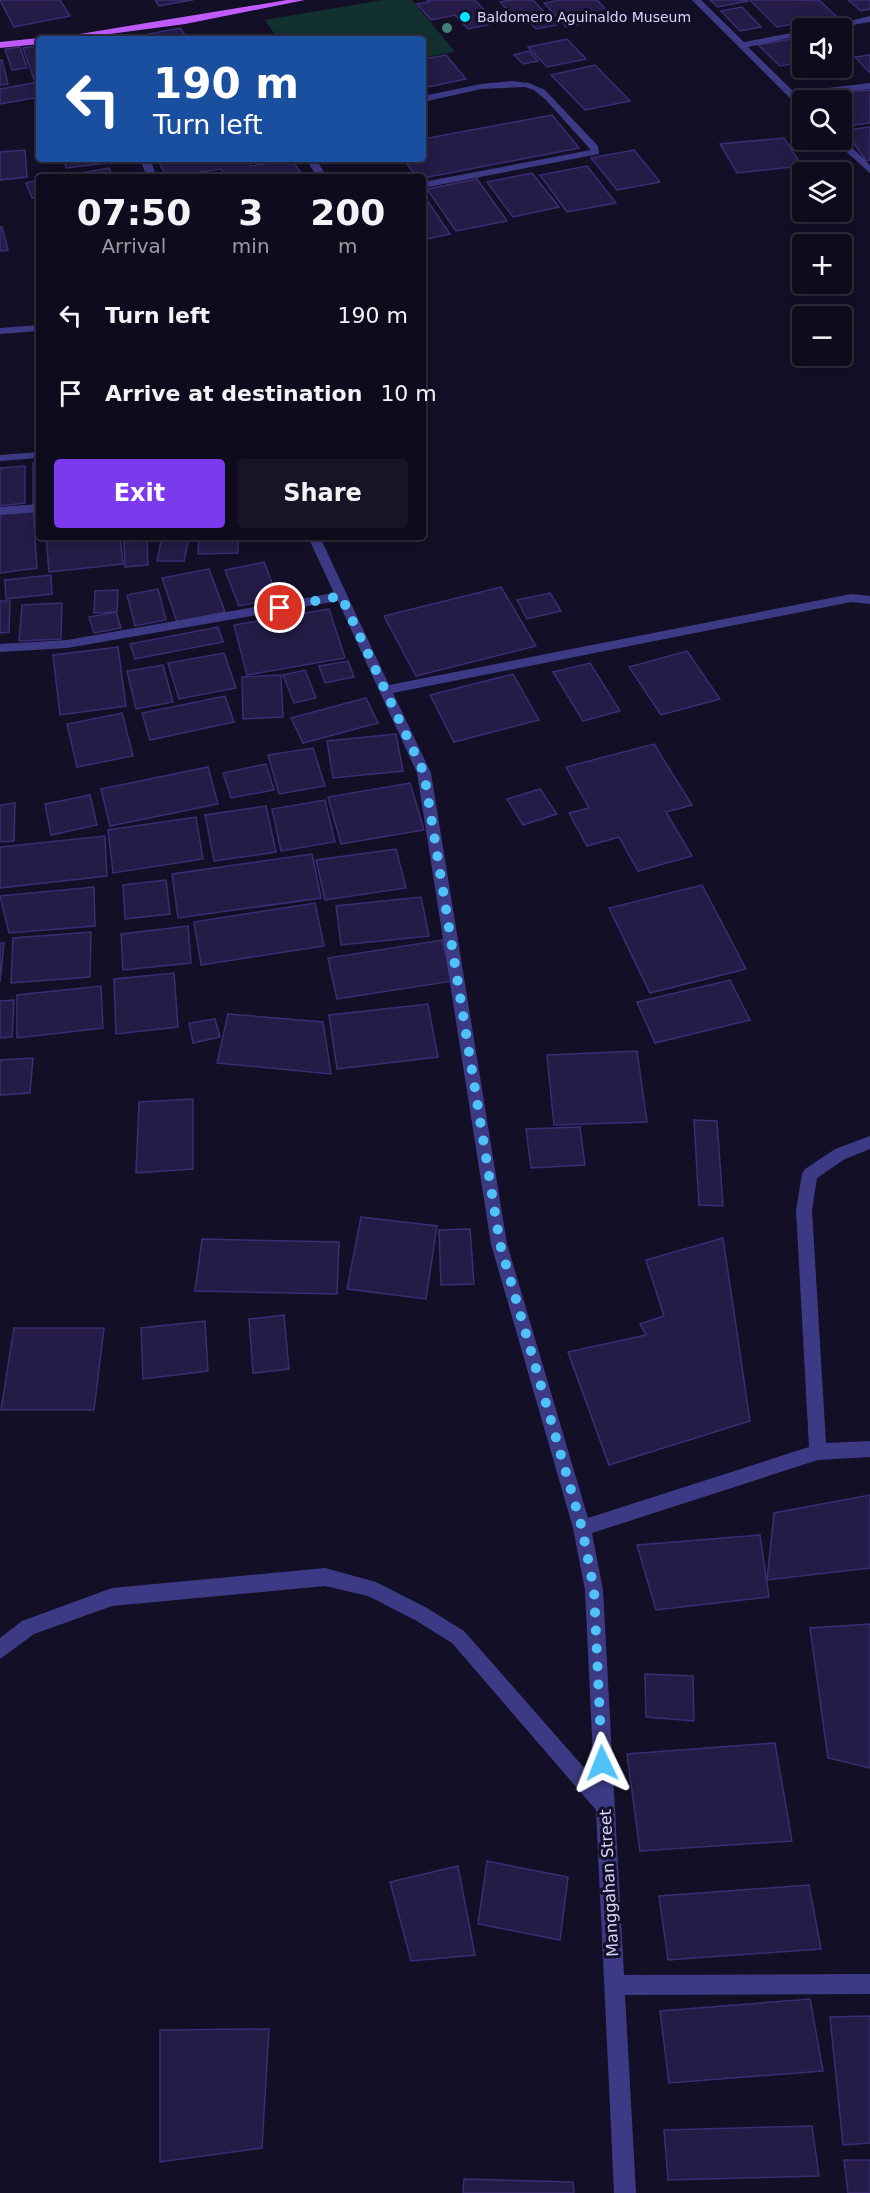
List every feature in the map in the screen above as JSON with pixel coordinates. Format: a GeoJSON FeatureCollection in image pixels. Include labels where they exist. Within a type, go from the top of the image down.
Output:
{"type":"FeatureCollection","features":[{"type":"Feature","properties":{"kind":"main road"},"geometry":{"type":"LineString","coordinates":[[99,36],[301,0]]}},
{"type":"Feature","properties":{"kind":"main road"},"geometry":{"type":"LineString","coordinates":[[0,45],[36,40]]}},
{"type":"Feature","properties":{"kind":"street"},"geometry":{"type":"LineString","coordinates":[[696,0],[792,95]]}},
{"type":"Feature","properties":{"kind":"street"},"geometry":{"type":"LineString","coordinates":[[852,23],[870,20]]}},
{"type":"Feature","properties":{"kind":"street"},"geometry":{"type":"LineString","coordinates":[[744,45],[792,35]]}},
{"type":"Feature","properties":{"kind":"street"},"geometry":{"type":"LineString","coordinates":[[426,98],[503,85],[525,84],[538,88],[596,148],[596,152],[426,184]]}},
{"type":"Feature","properties":{"kind":"street"},"geometry":{"type":"LineString","coordinates":[[835,90],[870,86]]}},
{"type":"Feature","properties":{"kind":"street"},"geometry":{"type":"LineString","coordinates":[[849,150],[870,170]]}},
{"type":"Feature","properties":{"kind":"street"},"geometry":{"type":"LineString","coordinates":[[0,331],[36,328]]}},
{"type":"Feature","properties":{"kind":"street"},"geometry":{"type":"LineString","coordinates":[[0,458],[36,455]]}},
{"type":"Feature","properties":{"kind":"street"},"geometry":{"type":"LineString","coordinates":[[0,511],[36,508]]}},
{"type":"Feature","properties":{"kind":"street","name":"Manggahan Street"},"geometry":{"type":"LineString","coordinates":[[315,540],[424,773],[500,1244],[582,1528],[594,1590],[625,2193]]}},
{"type":"Feature","properties":{"kind":"street"},"geometry":{"type":"LineString","coordinates":[[0,648],[67,644],[230,618],[341,596]]}},
{"type":"Feature","properties":{"kind":"street"},"geometry":{"type":"LineString","coordinates":[[385,690],[851,598],[870,600]]}},
{"type":"Feature","properties":{"kind":"street"},"geometry":{"type":"LineString","coordinates":[[818,1452],[804,1210],[810,1174],[840,1154],[870,1142]]}},
{"type":"Feature","properties":{"kind":"street"},"geometry":{"type":"LineString","coordinates":[[582,1528],[818,1452],[870,1449]]}},
{"type":"Feature","properties":{"kind":"street"},"geometry":{"type":"LineString","coordinates":[[0,1650],[28,1628],[112,1597],[325,1577],[370,1588],[421,1614],[458,1637],[604,1806]]}},
{"type":"Feature","properties":{"kind":"street"},"geometry":{"type":"LineString","coordinates":[[614,1985],[870,1984]]}},
{"type":"Feature","properties":{"kind":"green space"},"geometry":{"type":"Polygon","coordinates":[[[382,0],[412,0],[455,52],[426,57],[426,36],[276,36],[265,20],[382,0]]]}},
{"type":"Feature","properties":{"kind":"building"},"geometry":{"type":"Polygon","coordinates":[[[0,0],[60,0],[70,16],[14,27],[0,0]]]}},
{"type":"Feature","properties":{"kind":"building"},"geometry":{"type":"Polygon","coordinates":[[[155,0],[193,0],[159,6],[155,0]]]}},
{"type":"Feature","properties":{"kind":"building"},"geometry":{"type":"Polygon","coordinates":[[[427,0],[475,0],[496,23],[468,29],[455,15],[431,20],[417,4],[429,2],[427,0]]]}},
{"type":"Feature","properties":{"kind":"building"},"geometry":{"type":"Polygon","coordinates":[[[533,0],[547,15],[517,21],[500,2],[533,0]]]}},
{"type":"Feature","properties":{"kind":"building"},"geometry":{"type":"Polygon","coordinates":[[[560,0],[597,0],[614,18],[566,27],[544,3],[560,0]]]}},
{"type":"Feature","properties":{"kind":"building"},"geometry":{"type":"Polygon","coordinates":[[[710,0],[746,0],[748,1],[718,7],[710,0]]]}},
{"type":"Feature","properties":{"kind":"building"},"geometry":{"type":"Polygon","coordinates":[[[750,0],[819,0],[836,16],[792,18],[792,24],[777,27],[750,0]]]}},
{"type":"Feature","properties":{"kind":"building"},"geometry":{"type":"Polygon","coordinates":[[[848,0],[870,0],[870,9],[861,11],[848,0]]]}},
{"type":"Feature","properties":{"kind":"building"},"geometry":{"type":"Polygon","coordinates":[[[742,7],[761,27],[740,31],[721,11],[742,7]]]}},
{"type":"Feature","properties":{"kind":"building"},"geometry":{"type":"Polygon","coordinates":[[[548,16],[557,25],[536,29],[528,20],[548,16]]]}},
{"type":"Feature","properties":{"kind":"building"},"geometry":{"type":"Polygon","coordinates":[[[180,28],[186,36],[151,36],[149,34],[180,28]]]}},
{"type":"Feature","properties":{"kind":"building"},"geometry":{"type":"Polygon","coordinates":[[[567,39],[586,59],[547,67],[528,47],[567,39]]]}},
{"type":"Feature","properties":{"kind":"building"},"geometry":{"type":"Polygon","coordinates":[[[792,39],[792,64],[780,66],[758,45],[792,39]]]}},
{"type":"Feature","properties":{"kind":"building"},"geometry":{"type":"Polygon","coordinates":[[[36,46],[36,80],[34,80],[23,48],[36,46]]]}},
{"type":"Feature","properties":{"kind":"building"},"geometry":{"type":"Polygon","coordinates":[[[20,47],[27,68],[12,70],[5,49],[20,47]]]}},
{"type":"Feature","properties":{"kind":"building"},"geometry":{"type":"Polygon","coordinates":[[[529,51],[538,61],[523,64],[514,55],[529,51]]]}},
{"type":"Feature","properties":{"kind":"building"},"geometry":{"type":"Polygon","coordinates":[[[446,55],[466,79],[426,87],[426,58],[446,55]]]}},
{"type":"Feature","properties":{"kind":"building"},"geometry":{"type":"Polygon","coordinates":[[[870,55],[870,73],[855,57],[870,55]]]}},
{"type":"Feature","properties":{"kind":"building"},"geometry":{"type":"Polygon","coordinates":[[[0,60],[2,60],[8,84],[0,85],[0,60]]]}},
{"type":"Feature","properties":{"kind":"building"},"geometry":{"type":"Polygon","coordinates":[[[595,65],[630,101],[585,110],[551,75],[595,65]]]}},
{"type":"Feature","properties":{"kind":"building"},"geometry":{"type":"Polygon","coordinates":[[[36,83],[36,98],[0,104],[0,89],[36,83]]]}},
{"type":"Feature","properties":{"kind":"building"},"geometry":{"type":"Polygon","coordinates":[[[870,90],[870,123],[852,125],[852,92],[870,90]]]}},
{"type":"Feature","properties":{"kind":"building"},"geometry":{"type":"Polygon","coordinates":[[[552,115],[579,148],[426,177],[426,174],[414,174],[406,162],[426,162],[426,138],[552,115]]]}},
{"type":"Feature","properties":{"kind":"building"},"geometry":{"type":"Polygon","coordinates":[[[870,127],[870,160],[866,161],[852,140],[852,129],[870,127]]]}},
{"type":"Feature","properties":{"kind":"building"},"geometry":{"type":"Polygon","coordinates":[[[784,138],[799,162],[792,162],[792,167],[737,173],[720,144],[784,138]]]}},
{"type":"Feature","properties":{"kind":"building"},"geometry":{"type":"Polygon","coordinates":[[[25,150],[27,177],[0,180],[0,152],[25,150]]]}},
{"type":"Feature","properties":{"kind":"building"},"geometry":{"type":"Polygon","coordinates":[[[634,150],[660,182],[617,190],[591,158],[634,150]]]}},
{"type":"Feature","properties":{"kind":"building"},"geometry":{"type":"Polygon","coordinates":[[[65,162],[116,162],[66,168],[65,162]]]}},
{"type":"Feature","properties":{"kind":"building"},"geometry":{"type":"Polygon","coordinates":[[[159,162],[248,162],[251,166],[274,162],[294,162],[301,174],[224,174],[221,169],[187,174],[165,174],[159,162]]]}},
{"type":"Feature","properties":{"kind":"building"},"geometry":{"type":"Polygon","coordinates":[[[587,166],[616,203],[567,212],[540,175],[587,166]]]}},
{"type":"Feature","properties":{"kind":"building"},"geometry":{"type":"Polygon","coordinates":[[[109,168],[112,174],[75,174],[109,168]]]}},
{"type":"Feature","properties":{"kind":"building"},"geometry":{"type":"Polygon","coordinates":[[[532,173],[559,207],[513,217],[487,182],[532,173]]]}},
{"type":"Feature","properties":{"kind":"building"},"geometry":{"type":"Polygon","coordinates":[[[477,179],[507,221],[456,231],[427,189],[477,179]]]}},
{"type":"Feature","properties":{"kind":"building"},"geometry":{"type":"Polygon","coordinates":[[[36,181],[36,197],[32,198],[26,183],[36,181]]]}},
{"type":"Feature","properties":{"kind":"building"},"geometry":{"type":"Polygon","coordinates":[[[426,198],[450,234],[426,239],[426,198]]]}},
{"type":"Feature","properties":{"kind":"building"},"geometry":{"type":"Polygon","coordinates":[[[0,227],[2,227],[8,250],[0,251],[0,227]]]}},
{"type":"Feature","properties":{"kind":"building"},"geometry":{"type":"Polygon","coordinates":[[[36,462],[36,505],[33,505],[33,463],[36,462]]]}},
{"type":"Feature","properties":{"kind":"building"},"geometry":{"type":"Polygon","coordinates":[[[25,466],[25,503],[0,506],[0,468],[25,466]]]}},
{"type":"Feature","properties":{"kind":"building"},"geometry":{"type":"Polygon","coordinates":[[[33,510],[37,568],[0,573],[0,514],[33,510]]]}},
{"type":"Feature","properties":{"kind":"building"},"geometry":{"type":"Polygon","coordinates":[[[46,540],[120,540],[123,564],[49,572],[46,540]]]}},
{"type":"Feature","properties":{"kind":"building"},"geometry":{"type":"Polygon","coordinates":[[[161,540],[188,540],[184,561],[157,561],[161,540]]]}},
{"type":"Feature","properties":{"kind":"building"},"geometry":{"type":"Polygon","coordinates":[[[199,540],[238,540],[238,553],[198,554],[199,540]]]}},
{"type":"Feature","properties":{"kind":"building"},"geometry":{"type":"Polygon","coordinates":[[[147,541],[148,565],[125,567],[124,542],[147,541]]]}},
{"type":"Feature","properties":{"kind":"building"},"geometry":{"type":"Polygon","coordinates":[[[264,562],[278,598],[239,606],[225,570],[264,562]]]}},
{"type":"Feature","properties":{"kind":"building"},"geometry":{"type":"Polygon","coordinates":[[[209,569],[225,612],[177,622],[162,578],[209,569]]]}},
{"type":"Feature","properties":{"kind":"building"},"geometry":{"type":"Polygon","coordinates":[[[51,575],[52,594],[6,599],[5,580],[51,575]]]}},
{"type":"Feature","properties":{"kind":"building"},"geometry":{"type":"Polygon","coordinates":[[[501,587],[536,646],[416,676],[384,616],[501,587]]]}},
{"type":"Feature","properties":{"kind":"building"},"geometry":{"type":"Polygon","coordinates":[[[158,589],[166,620],[135,626],[127,595],[158,589]]]}},
{"type":"Feature","properties":{"kind":"building"},"geometry":{"type":"Polygon","coordinates":[[[118,590],[117,612],[94,613],[95,591],[118,590]]]}},
{"type":"Feature","properties":{"kind":"building"},"geometry":{"type":"Polygon","coordinates":[[[550,593],[561,611],[527,619],[517,600],[550,593]]]}},
{"type":"Feature","properties":{"kind":"building"},"geometry":{"type":"Polygon","coordinates":[[[0,601],[10,601],[9,632],[0,633],[0,601]]]}},
{"type":"Feature","properties":{"kind":"building"},"geometry":{"type":"Polygon","coordinates":[[[62,603],[61,639],[19,641],[22,605],[62,603]]]}},
{"type":"Feature","properties":{"kind":"building"},"geometry":{"type":"Polygon","coordinates":[[[329,609],[345,658],[247,675],[234,625],[329,609]]]}},
{"type":"Feature","properties":{"kind":"building"},"geometry":{"type":"Polygon","coordinates":[[[116,612],[121,628],[94,633],[89,617],[116,612]]]}},
{"type":"Feature","properties":{"kind":"building"},"geometry":{"type":"Polygon","coordinates":[[[218,627],[223,642],[135,659],[130,644],[218,627]]]}},
{"type":"Feature","properties":{"kind":"building"},"geometry":{"type":"Polygon","coordinates":[[[118,647],[126,706],[60,715],[53,655],[118,647]]]}},
{"type":"Feature","properties":{"kind":"building"},"geometry":{"type":"Polygon","coordinates":[[[687,651],[720,699],[661,715],[629,667],[687,651]]]}},
{"type":"Feature","properties":{"kind":"building"},"geometry":{"type":"Polygon","coordinates":[[[224,653],[236,688],[179,699],[168,663],[224,653]]]}},
{"type":"Feature","properties":{"kind":"building"},"geometry":{"type":"Polygon","coordinates":[[[348,661],[354,677],[325,683],[319,666],[348,661]]]}},
{"type":"Feature","properties":{"kind":"building"},"geometry":{"type":"Polygon","coordinates":[[[590,663],[620,711],[583,721],[553,672],[590,663]]]}},
{"type":"Feature","properties":{"kind":"building"},"geometry":{"type":"Polygon","coordinates":[[[163,665],[173,702],[136,709],[127,671],[163,665]]]}},
{"type":"Feature","properties":{"kind":"building"},"geometry":{"type":"Polygon","coordinates":[[[305,670],[316,698],[294,703],[283,675],[305,670]]]}},
{"type":"Feature","properties":{"kind":"building"},"geometry":{"type":"Polygon","coordinates":[[[513,674],[539,720],[454,742],[430,695],[513,674]]]}},
{"type":"Feature","properties":{"kind":"building"},"geometry":{"type":"Polygon","coordinates":[[[281,675],[283,717],[243,719],[242,677],[281,675]]]}},
{"type":"Feature","properties":{"kind":"building"},"geometry":{"type":"Polygon","coordinates":[[[225,696],[234,722],[150,740],[142,713],[225,696]]]}},
{"type":"Feature","properties":{"kind":"building"},"geometry":{"type":"Polygon","coordinates":[[[366,698],[378,723],[303,743],[291,718],[366,698]]]}},
{"type":"Feature","properties":{"kind":"building"},"geometry":{"type":"Polygon","coordinates":[[[122,713],[133,756],[77,767],[67,724],[122,713]]]}},
{"type":"Feature","properties":{"kind":"building"},"geometry":{"type":"Polygon","coordinates":[[[396,734],[403,771],[333,778],[327,741],[396,734]]]}},
{"type":"Feature","properties":{"kind":"building"},"geometry":{"type":"Polygon","coordinates":[[[654,744],[692,805],[666,812],[692,856],[638,871],[619,837],[587,846],[569,813],[589,808],[566,767],[654,744]]]}},
{"type":"Feature","properties":{"kind":"building"},"geometry":{"type":"Polygon","coordinates":[[[313,748],[325,786],[279,794],[268,755],[313,748]]]}},
{"type":"Feature","properties":{"kind":"building"},"geometry":{"type":"Polygon","coordinates":[[[266,764],[274,790],[231,798],[223,773],[266,764]]]}},
{"type":"Feature","properties":{"kind":"building"},"geometry":{"type":"Polygon","coordinates":[[[208,767],[218,804],[110,826],[101,789],[208,767]]]}},
{"type":"Feature","properties":{"kind":"building"},"geometry":{"type":"Polygon","coordinates":[[[410,783],[424,830],[341,844],[328,797],[410,783]]]}},
{"type":"Feature","properties":{"kind":"building"},"geometry":{"type":"Polygon","coordinates":[[[540,789],[557,814],[523,825],[507,799],[540,789]]]}},
{"type":"Feature","properties":{"kind":"building"},"geometry":{"type":"Polygon","coordinates":[[[90,795],[97,825],[51,835],[45,804],[90,795]]]}},
{"type":"Feature","properties":{"kind":"building"},"geometry":{"type":"Polygon","coordinates":[[[325,800],[335,842],[281,851],[272,809],[325,800]]]}},
{"type":"Feature","properties":{"kind":"building"},"geometry":{"type":"Polygon","coordinates":[[[15,803],[14,841],[0,842],[0,805],[15,803]]]}},
{"type":"Feature","properties":{"kind":"building"},"geometry":{"type":"Polygon","coordinates":[[[266,806],[276,852],[214,861],[205,815],[266,806]]]}},
{"type":"Feature","properties":{"kind":"building"},"geometry":{"type":"Polygon","coordinates":[[[196,817],[203,859],[113,873],[108,830],[196,817]]]}},
{"type":"Feature","properties":{"kind":"building"},"geometry":{"type":"Polygon","coordinates":[[[105,836],[107,876],[0,888],[0,847],[105,836]]]}},
{"type":"Feature","properties":{"kind":"building"},"geometry":{"type":"Polygon","coordinates":[[[396,849],[406,888],[325,900],[316,860],[396,849]]]}},
{"type":"Feature","properties":{"kind":"building"},"geometry":{"type":"Polygon","coordinates":[[[312,854],[321,898],[178,918],[172,874],[312,854]]]}},
{"type":"Feature","properties":{"kind":"building"},"geometry":{"type":"Polygon","coordinates":[[[166,880],[170,914],[125,919],[123,885],[166,880]]]}},
{"type":"Feature","properties":{"kind":"building"},"geometry":{"type":"Polygon","coordinates":[[[702,885],[746,969],[650,993],[609,908],[702,885]]]}},
{"type":"Feature","properties":{"kind":"building"},"geometry":{"type":"Polygon","coordinates":[[[94,887],[95,926],[9,933],[0,896],[94,887]]]}},
{"type":"Feature","properties":{"kind":"building"},"geometry":{"type":"Polygon","coordinates":[[[421,897],[429,936],[341,945],[336,906],[421,897]]]}},
{"type":"Feature","properties":{"kind":"building"},"geometry":{"type":"Polygon","coordinates":[[[315,903],[324,946],[201,965],[194,922],[315,903]]]}},
{"type":"Feature","properties":{"kind":"building"},"geometry":{"type":"Polygon","coordinates":[[[188,926],[191,963],[123,970],[121,934],[188,926]]]}},
{"type":"Feature","properties":{"kind":"building"},"geometry":{"type":"Polygon","coordinates":[[[91,932],[90,977],[11,983],[13,938],[91,932]]]}},
{"type":"Feature","properties":{"kind":"building"},"geometry":{"type":"Polygon","coordinates":[[[442,940],[453,981],[337,999],[328,958],[442,940]]]}},
{"type":"Feature","properties":{"kind":"building"},"geometry":{"type":"Polygon","coordinates":[[[0,943],[4,943],[0,982],[0,943]]]}},
{"type":"Feature","properties":{"kind":"building"},"geometry":{"type":"Polygon","coordinates":[[[174,973],[178,1027],[116,1034],[114,979],[174,973]]]}},
{"type":"Feature","properties":{"kind":"building"},"geometry":{"type":"Polygon","coordinates":[[[730,980],[750,1020],[655,1043],[637,1002],[730,980]]]}},
{"type":"Feature","properties":{"kind":"building"},"geometry":{"type":"Polygon","coordinates":[[[101,986],[103,1028],[17,1038],[17,995],[101,986]]]}},
{"type":"Feature","properties":{"kind":"building"},"geometry":{"type":"Polygon","coordinates":[[[14,1000],[12,1037],[0,1038],[0,1001],[14,1000]]]}},
{"type":"Feature","properties":{"kind":"building"},"geometry":{"type":"Polygon","coordinates":[[[428,1004],[438,1057],[337,1069],[329,1015],[428,1004]]]}},
{"type":"Feature","properties":{"kind":"building"},"geometry":{"type":"Polygon","coordinates":[[[228,1014],[323,1022],[331,1074],[217,1063],[228,1014]]]}},
{"type":"Feature","properties":{"kind":"building"},"geometry":{"type":"Polygon","coordinates":[[[215,1019],[220,1037],[193,1043],[189,1023],[215,1019]]]}},
{"type":"Feature","properties":{"kind":"building"},"geometry":{"type":"Polygon","coordinates":[[[637,1051],[647,1122],[554,1125],[547,1055],[637,1051]]]}},
{"type":"Feature","properties":{"kind":"building"},"geometry":{"type":"Polygon","coordinates":[[[33,1058],[30,1093],[0,1095],[0,1060],[33,1058]]]}},
{"type":"Feature","properties":{"kind":"building"},"geometry":{"type":"Polygon","coordinates":[[[193,1099],[193,1169],[136,1173],[139,1102],[193,1099]]]}},
{"type":"Feature","properties":{"kind":"building"},"geometry":{"type":"Polygon","coordinates":[[[694,1120],[717,1121],[723,1206],[699,1205],[694,1120]]]}},
{"type":"Feature","properties":{"kind":"building"},"geometry":{"type":"Polygon","coordinates":[[[580,1127],[585,1165],[531,1168],[526,1129],[580,1127]]]}},
{"type":"Feature","properties":{"kind":"building"},"geometry":{"type":"Polygon","coordinates":[[[361,1217],[437,1226],[426,1299],[347,1289],[361,1217]]]}},
{"type":"Feature","properties":{"kind":"building"},"geometry":{"type":"Polygon","coordinates":[[[470,1229],[474,1284],[441,1285],[439,1230],[470,1229]]]}},
{"type":"Feature","properties":{"kind":"building"},"geometry":{"type":"Polygon","coordinates":[[[723,1238],[750,1421],[609,1465],[568,1352],[646,1335],[640,1324],[664,1316],[646,1260],[723,1238]]]}},
{"type":"Feature","properties":{"kind":"building"},"geometry":{"type":"Polygon","coordinates":[[[202,1239],[339,1242],[337,1294],[195,1291],[202,1239]]]}},
{"type":"Feature","properties":{"kind":"building"},"geometry":{"type":"Polygon","coordinates":[[[284,1315],[289,1369],[253,1373],[249,1319],[284,1315]]]}},
{"type":"Feature","properties":{"kind":"building"},"geometry":{"type":"Polygon","coordinates":[[[205,1321],[208,1371],[143,1379],[141,1328],[205,1321]]]}},
{"type":"Feature","properties":{"kind":"building"},"geometry":{"type":"Polygon","coordinates":[[[14,1328],[104,1328],[94,1410],[1,1410],[14,1328]]]}},
{"type":"Feature","properties":{"kind":"building"},"geometry":{"type":"Polygon","coordinates":[[[870,1495],[870,1568],[767,1580],[774,1513],[870,1495]]]}},
{"type":"Feature","properties":{"kind":"building"},"geometry":{"type":"Polygon","coordinates":[[[760,1535],[769,1597],[656,1610],[637,1545],[760,1535]]]}},
{"type":"Feature","properties":{"kind":"building"},"geometry":{"type":"Polygon","coordinates":[[[870,1624],[870,1768],[828,1758],[810,1628],[870,1624]]]}},
{"type":"Feature","properties":{"kind":"building"},"geometry":{"type":"Polygon","coordinates":[[[645,1674],[693,1676],[694,1721],[646,1717],[645,1674]]]}},
{"type":"Feature","properties":{"kind":"building"},"geometry":{"type":"Polygon","coordinates":[[[775,1743],[792,1841],[640,1851],[627,1754],[775,1743]]]}},
{"type":"Feature","properties":{"kind":"building"},"geometry":{"type":"Polygon","coordinates":[[[487,1861],[568,1877],[560,1940],[478,1924],[487,1861]]]}},
{"type":"Feature","properties":{"kind":"building"},"geometry":{"type":"Polygon","coordinates":[[[458,1866],[475,1955],[411,1961],[390,1882],[458,1866]]]}},
{"type":"Feature","properties":{"kind":"building"},"geometry":{"type":"Polygon","coordinates":[[[809,1885],[821,1949],[668,1960],[659,1896],[809,1885]]]}},
{"type":"Feature","properties":{"kind":"building"},"geometry":{"type":"Polygon","coordinates":[[[810,1999],[823,2071],[669,2083],[660,2011],[810,1999]]]}},
{"type":"Feature","properties":{"kind":"building"},"geometry":{"type":"Polygon","coordinates":[[[870,2016],[870,2143],[843,2145],[830,2017],[870,2016]]]}},
{"type":"Feature","properties":{"kind":"building"},"geometry":{"type":"Polygon","coordinates":[[[269,2029],[262,2148],[160,2162],[160,2030],[269,2029]]]}},
{"type":"Feature","properties":{"kind":"building"},"geometry":{"type":"Polygon","coordinates":[[[812,2126],[819,2176],[668,2180],[664,2130],[812,2126]]]}},
{"type":"Feature","properties":{"kind":"building"},"geometry":{"type":"Polygon","coordinates":[[[844,2160],[870,2160],[870,2193],[848,2193],[844,2160]]]}},
{"type":"Feature","properties":{"kind":"building"},"geometry":{"type":"Polygon","coordinates":[[[464,2179],[573,2182],[574,2193],[463,2193],[464,2179]]]}},
{"type":"Feature","properties":{"kind":"place","name":"Baldomero Aguinaldo Museum"},"geometry":{"type":"Point","coordinates":[465,17]}},
{"type":"Feature","properties":{"kind":"route"},"geometry":{"type":"LineString","coordinates":[[280,608],[341,596],[424,773],[500,1244],[582,1528],[594,1590],[602,1763]]}}]}
